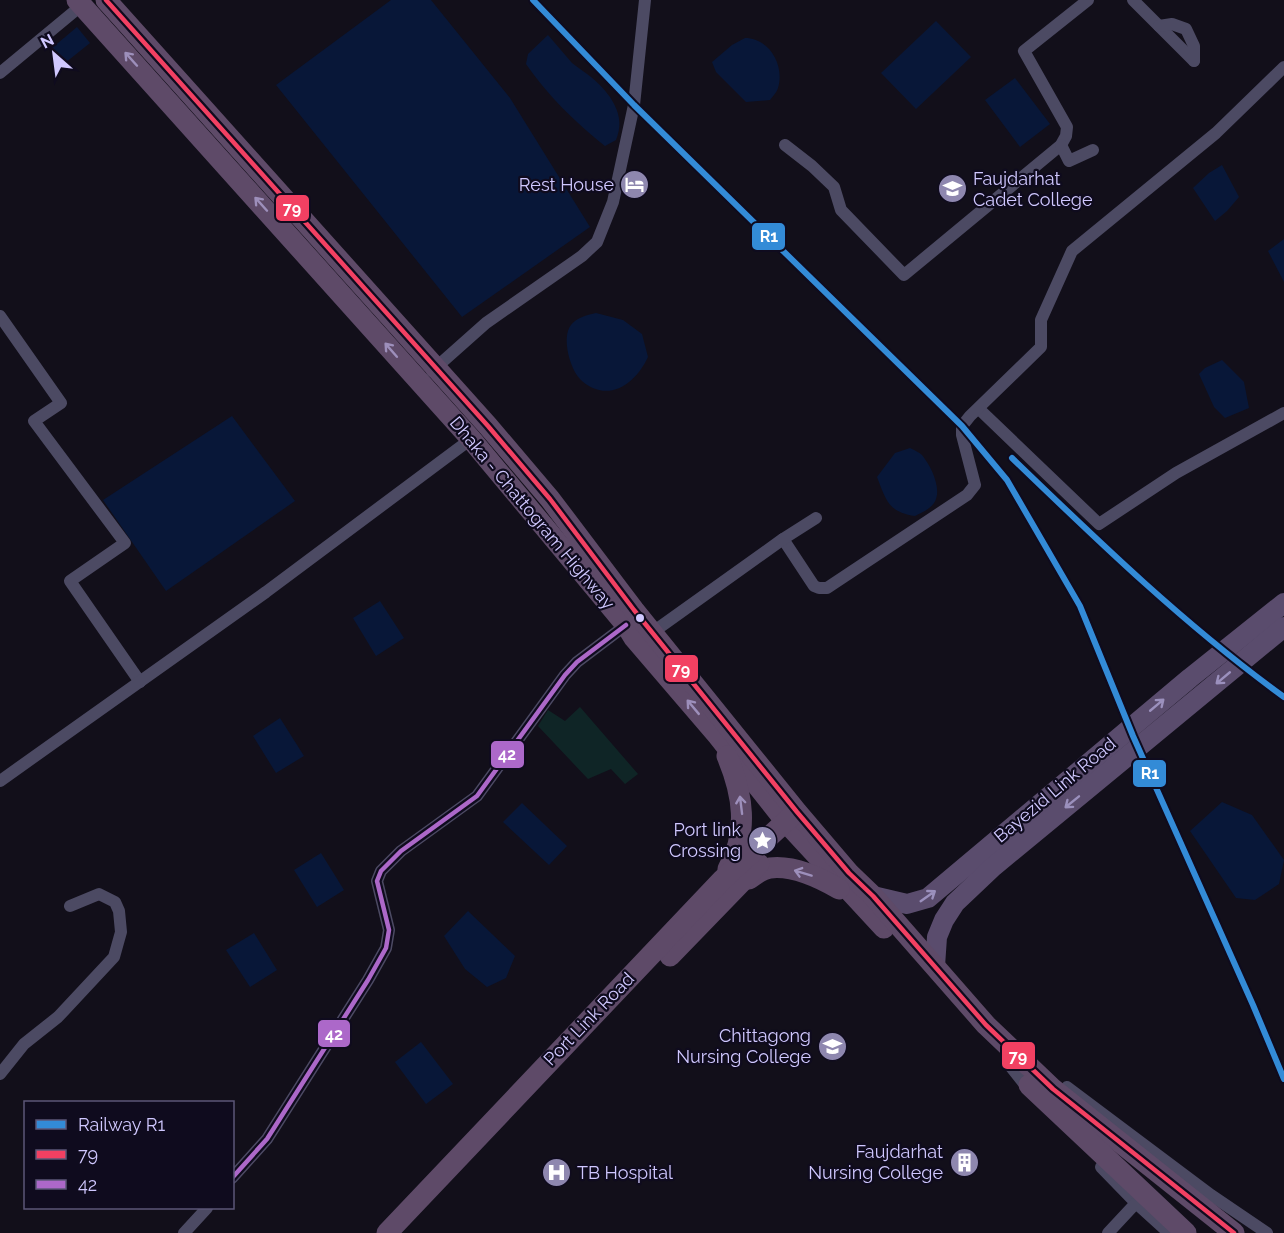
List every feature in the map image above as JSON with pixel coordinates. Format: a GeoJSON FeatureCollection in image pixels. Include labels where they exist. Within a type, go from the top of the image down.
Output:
{"type":"FeatureCollection","features":[{"type":"Feature","properties":{"kind":"highway","name":"Dhaka - Chattogram Highway"},"geometry":{"type":"LineString","coordinates":[[106,0],[488,426],[550,499],[795,821]]}},
{"type":"Feature","properties":{"kind":"highway","name":"Dhaka - Chattogram Highway"},"geometry":{"type":"LineString","coordinates":[[79,3],[471,439],[626,625],[634,638],[718,736],[864,897],[1011,1067],[1234,1233]]}},
{"type":"Feature","properties":{"kind":"highway"},"geometry":{"type":"LineString","coordinates":[[718,736],[732,768],[739,794],[742,819],[737,853],[727,885]]}},
{"type":"Feature","properties":{"kind":"highway","name":"Port Link Road"},"geometry":{"type":"LineString","coordinates":[[387,1233],[727,885],[795,821]]}},
{"type":"Feature","properties":{"kind":"highway"},"geometry":{"type":"LineString","coordinates":[[727,885],[771,868],[794,870],[820,878],[864,897]]}},
{"type":"Feature","properties":{"kind":"highway","name":"Port Link Road"},"geometry":{"type":"LineString","coordinates":[[401,1233],[727,885]]}},
{"type":"Feature","properties":{"kind":"highway","name":"Dhaka - Chattogram Highway"},"geometry":{"type":"LineString","coordinates":[[864,897],[935,966],[1047,1094],[1186,1233]]}},
{"type":"Feature","properties":{"kind":"main road","name":"Bayezid Link Road"},"geometry":{"type":"LineString","coordinates":[[864,897],[907,904],[918,903],[928,898],[982,850],[1284,603]]}},
{"type":"Feature","properties":{"kind":"main road","name":"Bayezid Link Road"},"geometry":{"type":"LineString","coordinates":[[935,966],[937,937],[955,903],[993,867],[1284,627]]}},
{"type":"Feature","properties":{"kind":"street"},"geometry":{"type":"LineString","coordinates":[[420,383],[486,323],[582,256],[597,242],[613,202],[634,105],[645,0]]}},
{"type":"Feature","properties":{"kind":"street"},"geometry":{"type":"LineString","coordinates":[[785,146],[812,166],[834,187],[841,210],[904,275],[1061,145],[1066,136],[1067,127],[1024,51],[1088,0]]}},
{"type":"Feature","properties":{"kind":"street"},"geometry":{"type":"LineString","coordinates":[[1133,0],[1159,26]]}},
{"type":"Feature","properties":{"kind":"street"},"geometry":{"type":"LineString","coordinates":[[0,73],[79,3]]}},
{"type":"Feature","properties":{"kind":"street"},"geometry":{"type":"LineString","coordinates":[[783,539],[814,586],[827,588],[967,495],[975,485],[962,435],[962,426],[1041,347],[1041,320],[1071,251],[1216,133],[1284,67]]}},
{"type":"Feature","properties":{"kind":"street"},"geometry":{"type":"LineString","coordinates":[[1061,145],[1071,165],[1093,150]]}},
{"type":"Feature","properties":{"kind":"street"},"geometry":{"type":"LineString","coordinates":[[0,316],[62,403],[34,421],[124,543],[70,580],[140,682]]}},
{"type":"Feature","properties":{"kind":"street"},"geometry":{"type":"LineString","coordinates":[[979,409],[1099,524],[1176,473],[1284,413]]}},
{"type":"Feature","properties":{"kind":"street"},"geometry":{"type":"LineString","coordinates":[[0,781],[276,585],[471,439]]}},
{"type":"Feature","properties":{"kind":"street"},"geometry":{"type":"LineString","coordinates":[[653,632],[816,518]]}},
{"type":"Feature","properties":{"kind":"street"},"geometry":{"type":"LineString","coordinates":[[234,1176],[267,1139],[386,948],[389,930],[377,881],[381,871],[401,851],[477,796],[565,675],[577,662],[626,625]]}},
{"type":"Feature","properties":{"kind":"street"},"geometry":{"type":"LineString","coordinates":[[0,1074],[24,1044],[58,1017],[114,957],[121,932],[120,910],[115,902],[99,894],[70,906]]}},
{"type":"Feature","properties":{"kind":"street"},"geometry":{"type":"LineString","coordinates":[[1011,1067],[1035,1097],[1136,1203],[1169,1233]]}},
{"type":"Feature","properties":{"kind":"street"},"geometry":{"type":"LineString","coordinates":[[1047,1094],[1061,1083],[1211,1195],[1267,1233]]}},
{"type":"Feature","properties":{"kind":"street"},"geometry":{"type":"LineString","coordinates":[[1108,1233],[1136,1203]]}},
{"type":"Feature","properties":{"kind":"street"},"geometry":{"type":"LineString","coordinates":[[184,1233],[206,1209]]}},
{"type":"Feature","properties":{"kind":"green space"},"geometry":{"type":"Polygon","coordinates":[[[580,707],[638,774],[625,784],[611,769],[588,779],[538,726],[548,710],[565,721],[580,707]]]}},
{"type":"Feature","properties":{"kind":"water"},"geometry":{"type":"Polygon","coordinates":[[[391,0],[431,0],[510,98],[590,227],[462,317],[276,85],[391,0]]]}},
{"type":"Feature","properties":{"kind":"water"},"geometry":{"type":"Polygon","coordinates":[[[936,21],[971,57],[916,109],[881,73],[936,21]]]}},
{"type":"Feature","properties":{"kind":"water"},"geometry":{"type":"Polygon","coordinates":[[[77,27],[90,43],[65,63],[52,48],[77,27]]]}},
{"type":"Feature","properties":{"kind":"water"},"geometry":{"type":"Polygon","coordinates":[[[548,35],[572,63],[598,83],[610,97],[618,113],[619,131],[616,140],[605,146],[593,136],[553,98],[526,64],[528,54],[548,35]]]}},
{"type":"Feature","properties":{"kind":"water"},"geometry":{"type":"Polygon","coordinates":[[[745,38],[754,39],[768,48],[777,62],[780,79],[778,88],[770,100],[746,102],[716,72],[712,62],[732,45],[745,38]]]}},
{"type":"Feature","properties":{"kind":"water"},"geometry":{"type":"Polygon","coordinates":[[[1015,78],[1050,124],[1020,147],[985,100],[1015,78]]]}},
{"type":"Feature","properties":{"kind":"water"},"geometry":{"type":"Polygon","coordinates":[[[1222,165],[1239,197],[1215,221],[1193,188],[1209,173],[1222,165]]]}},
{"type":"Feature","properties":{"kind":"water"},"geometry":{"type":"Polygon","coordinates":[[[1284,239],[1284,282],[1268,251],[1284,239]]]}},
{"type":"Feature","properties":{"kind":"water"},"geometry":{"type":"Polygon","coordinates":[[[596,313],[623,320],[642,334],[648,357],[629,382],[612,390],[602,391],[592,388],[582,381],[574,370],[568,354],[568,330],[573,322],[596,313]]]}},
{"type":"Feature","properties":{"kind":"water"},"geometry":{"type":"Polygon","coordinates":[[[1222,360],[1244,382],[1249,408],[1225,418],[1214,407],[1199,374],[1205,368],[1222,360]]]}},
{"type":"Feature","properties":{"kind":"water"},"geometry":{"type":"Polygon","coordinates":[[[232,416],[295,501],[166,591],[103,500],[232,416]]]}},
{"type":"Feature","properties":{"kind":"water"},"geometry":{"type":"Polygon","coordinates":[[[910,448],[921,454],[937,485],[934,503],[915,516],[899,511],[889,504],[877,477],[895,453],[910,448]]]}},
{"type":"Feature","properties":{"kind":"water"},"geometry":{"type":"Polygon","coordinates":[[[380,601],[404,638],[376,656],[353,618],[380,601]]]}},
{"type":"Feature","properties":{"kind":"water"},"geometry":{"type":"Polygon","coordinates":[[[280,718],[304,756],[276,773],[253,736],[280,718]]]}},
{"type":"Feature","properties":{"kind":"water"},"geometry":{"type":"Polygon","coordinates":[[[1222,802],[1252,815],[1284,860],[1279,884],[1255,900],[1236,898],[1190,831],[1222,802]]]}},
{"type":"Feature","properties":{"kind":"water"},"geometry":{"type":"Polygon","coordinates":[[[522,803],[567,846],[549,865],[503,822],[522,803]]]}},
{"type":"Feature","properties":{"kind":"water"},"geometry":{"type":"Polygon","coordinates":[[[321,853],[344,890],[317,907],[294,870],[321,853]]]}},
{"type":"Feature","properties":{"kind":"water"},"geometry":{"type":"Polygon","coordinates":[[[468,911],[515,956],[506,978],[487,987],[465,969],[444,936],[468,911]]]}},
{"type":"Feature","properties":{"kind":"water"},"geometry":{"type":"Polygon","coordinates":[[[254,933],[277,970],[250,987],[226,950],[254,933]]]}},
{"type":"Feature","properties":{"kind":"water"},"geometry":{"type":"Polygon","coordinates":[[[421,1042],[453,1084],[426,1104],[395,1062],[421,1042]]]}},
{"type":"Feature","properties":{"kind":"rail line","name":"R1"},"geometry":{"type":"LineString","coordinates":[[533,0],[634,105],[962,426],[1007,480],[1080,606],[1133,736],[1284,1079]]}},
{"type":"Feature","properties":{"kind":"rail line","name":"R1"},"geometry":{"type":"LineString","coordinates":[[1012,458],[1110,552],[1212,642],[1284,697]]}},
{"type":"Feature","properties":{"kind":"transit line","name":"79"},"geometry":{"type":"LineString","coordinates":[[106,0],[488,426],[550,499],[634,610],[797,812],[986,1025],[1053,1089],[1234,1233]]}},
{"type":"Feature","properties":{"kind":"transit line","name":"42"},"geometry":{"type":"LineString","coordinates":[[234,1176],[267,1139],[386,948],[389,930],[377,881],[381,871],[401,851],[477,796],[565,675],[577,662],[626,625]]}},
{"type":"Feature","properties":{"kind":"place","name":"Rest House"},"geometry":{"type":"Point","coordinates":[635,185]}},
{"type":"Feature","properties":{"kind":"place","name":"Faujdarhat Cadet College"},"geometry":{"type":"Point","coordinates":[952,189]}},
{"type":"Feature","properties":{"kind":"place","name":"Port link Crossing"},"geometry":{"type":"Point","coordinates":[762,840]}},
{"type":"Feature","properties":{"kind":"place","name":"Chittagong Nursing College"},"geometry":{"type":"Point","coordinates":[832,1046]}},
{"type":"Feature","properties":{"kind":"place","name":"Faujdarhat Nursing College"},"geometry":{"type":"Point","coordinates":[964,1162]}},
{"type":"Feature","properties":{"kind":"place","name":"TB Hospital"},"geometry":{"type":"Point","coordinates":[556,1173]}}]}
